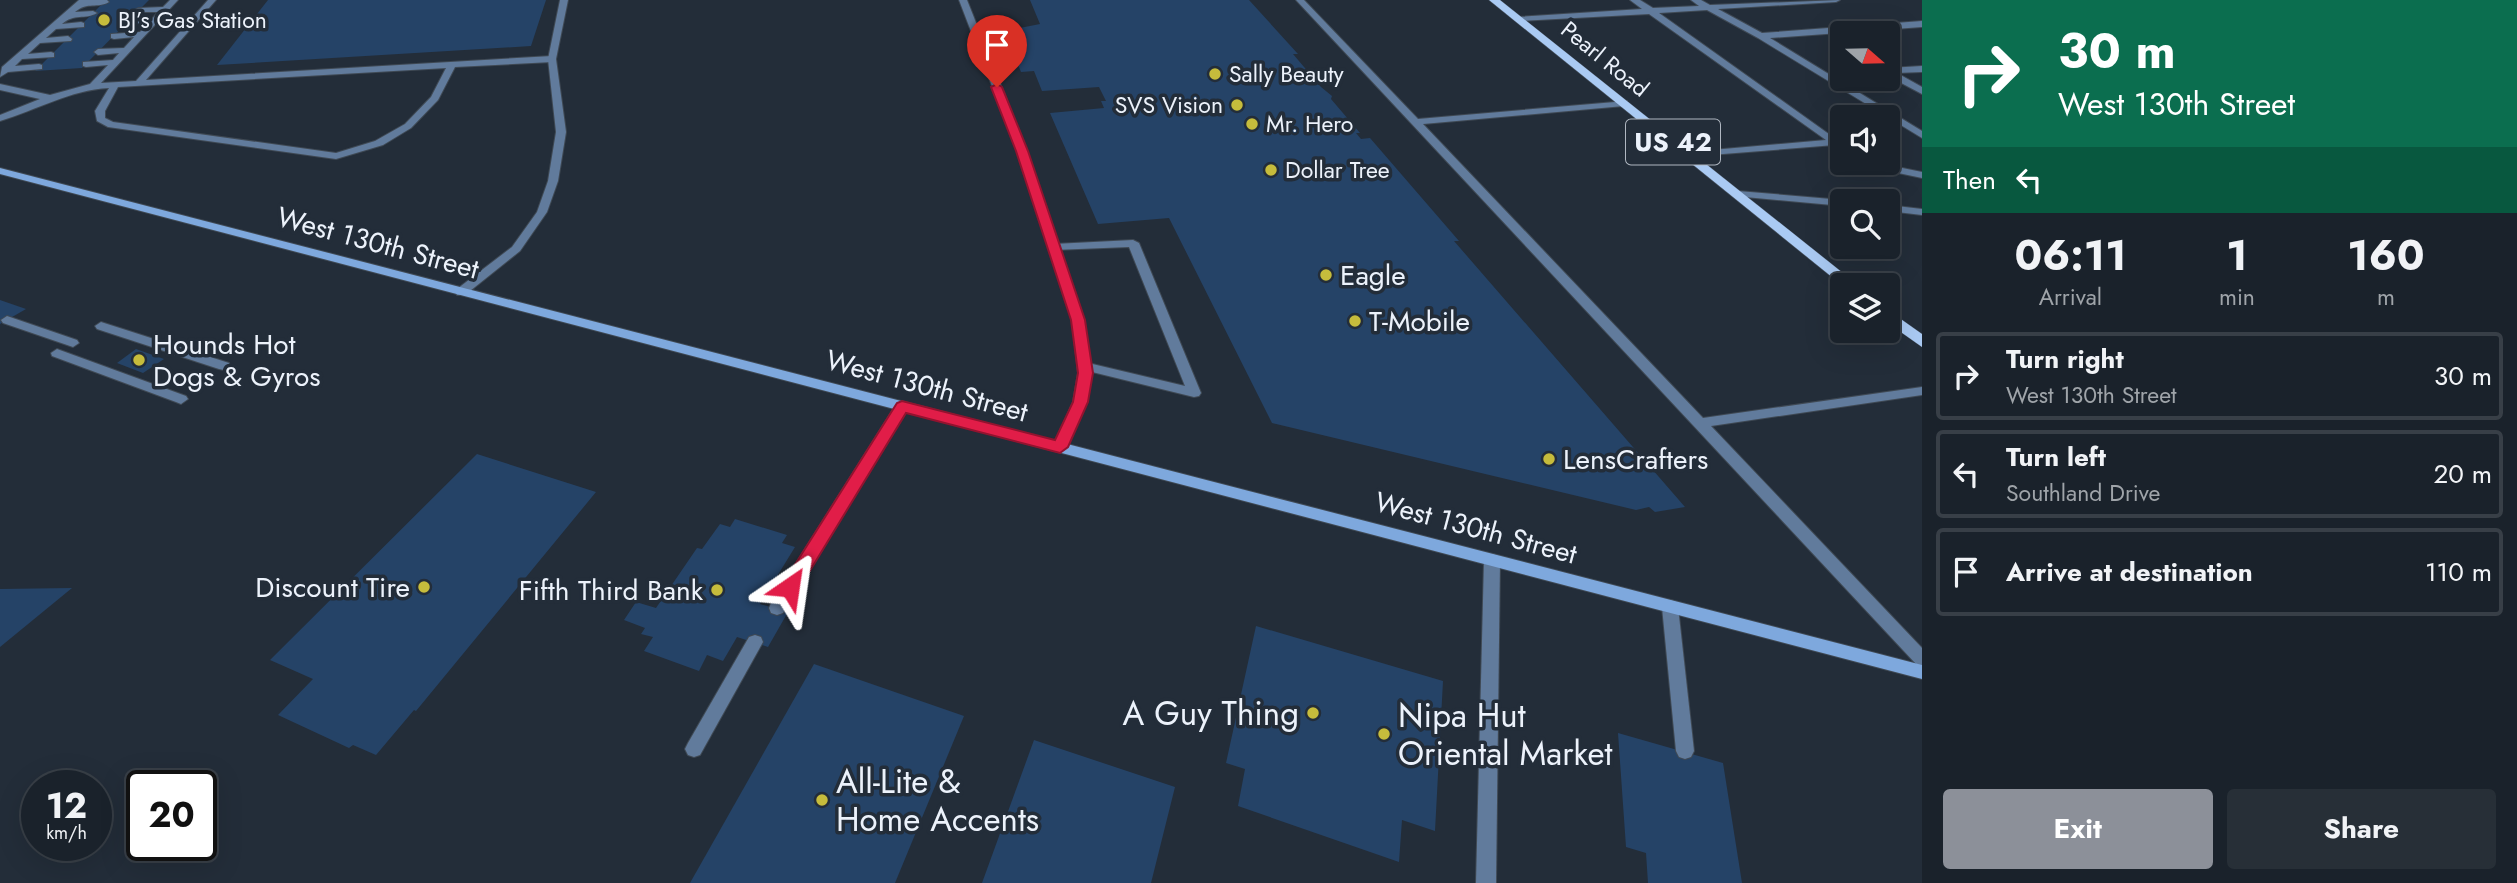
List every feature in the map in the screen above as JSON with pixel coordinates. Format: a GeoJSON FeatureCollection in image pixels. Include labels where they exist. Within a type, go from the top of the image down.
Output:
{"type":"FeatureCollection","features":[{"type":"Feature","properties":{"kind":"main road","name":"Pearl Road"},"geometry":{"type":"LineString","coordinates":[[1494,0],[1836,273]]}},
{"type":"Feature","properties":{"kind":"main road","name":"West 130th Street"},"geometry":{"type":"LineString","coordinates":[[0,171],[1922,672]]}},
{"type":"Feature","properties":{"kind":"main road"},"geometry":{"type":"LineString","coordinates":[[1900,325],[1922,342]]}},
{"type":"Feature","properties":{"kind":"street"},"geometry":{"type":"LineString","coordinates":[[93,86],[174,0]]}},
{"type":"Feature","properties":{"kind":"street"},"geometry":{"type":"LineString","coordinates":[[139,83],[212,0]]}},
{"type":"Feature","properties":{"kind":"street"},"geometry":{"type":"LineString","coordinates":[[461,292],[516,249],[542,212],[553,181],[561,132],[552,59],[564,0]]}},
{"type":"Feature","properties":{"kind":"street"},"geometry":{"type":"LineString","coordinates":[[963,0],[1022,151],[1078,320],[1084,366],[1080,402],[1060,447]]}},
{"type":"Feature","properties":{"kind":"street"},"geometry":{"type":"LineString","coordinates":[[1300,0],[1922,659]]}},
{"type":"Feature","properties":{"kind":"street"},"geometry":{"type":"LineString","coordinates":[[1634,0],[1830,139]]}},
{"type":"Feature","properties":{"kind":"street"},"geometry":{"type":"LineString","coordinates":[[1695,0],[1761,36],[1922,135]]}},
{"type":"Feature","properties":{"kind":"street"},"geometry":{"type":"LineString","coordinates":[[1518,19],[1836,0]]}},
{"type":"Feature","properties":{"kind":"street"},"geometry":{"type":"LineString","coordinates":[[3,72],[83,1],[105,2]]}},
{"type":"Feature","properties":{"kind":"street"},"geometry":{"type":"LineString","coordinates":[[139,10],[166,9]]}},
{"type":"Feature","properties":{"kind":"street"},"geometry":{"type":"LineString","coordinates":[[67,15],[93,13]]}},
{"type":"Feature","properties":{"kind":"street"},"geometry":{"type":"LineString","coordinates":[[127,23],[154,21]]}},
{"type":"Feature","properties":{"kind":"street"},"geometry":{"type":"LineString","coordinates":[[1761,36],[1922,24]]}},
{"type":"Feature","properties":{"kind":"street"},"geometry":{"type":"LineString","coordinates":[[53,27],[81,25]]}},
{"type":"Feature","properties":{"kind":"street"},"geometry":{"type":"LineString","coordinates":[[114,36],[142,34]]}},
{"type":"Feature","properties":{"kind":"street"},"geometry":{"type":"LineString","coordinates":[[38,41],[68,38]]}},
{"type":"Feature","properties":{"kind":"street"},"geometry":{"type":"LineString","coordinates":[[98,52],[128,50]]}},
{"type":"Feature","properties":{"kind":"street"},"geometry":{"type":"LineString","coordinates":[[19,57],[51,55]]}},
{"type":"Feature","properties":{"kind":"street"},"geometry":{"type":"LineString","coordinates":[[0,118],[50,98],[93,86],[552,59]]}},
{"type":"Feature","properties":{"kind":"street"},"geometry":{"type":"LineString","coordinates":[[86,64],[116,62]]}},
{"type":"Feature","properties":{"kind":"street"},"geometry":{"type":"LineString","coordinates":[[115,85],[100,111],[100,119],[111,125],[336,156],[379,143],[408,125],[435,98],[452,65]]}},
{"type":"Feature","properties":{"kind":"street"},"geometry":{"type":"LineString","coordinates":[[3,72],[39,67]]}},
{"type":"Feature","properties":{"kind":"street"},"geometry":{"type":"LineString","coordinates":[[1900,71],[1922,69]]}},
{"type":"Feature","properties":{"kind":"street"},"geometry":{"type":"LineString","coordinates":[[1825,75],[1830,75]]}},
{"type":"Feature","properties":{"kind":"street"},"geometry":{"type":"LineString","coordinates":[[1900,79],[1922,92]]}},
{"type":"Feature","properties":{"kind":"street"},"geometry":{"type":"LineString","coordinates":[[0,87],[50,98]]}},
{"type":"Feature","properties":{"kind":"street"},"geometry":{"type":"LineString","coordinates":[[1415,121],[1624,103]]}},
{"type":"Feature","properties":{"kind":"street"},"geometry":{"type":"LineString","coordinates":[[1689,155],[1830,146]]}},
{"type":"Feature","properties":{"kind":"street"},"geometry":{"type":"LineString","coordinates":[[1900,171],[1922,176]]}},
{"type":"Feature","properties":{"kind":"street"},"geometry":{"type":"LineString","coordinates":[[1738,194],[1830,202]]}},
{"type":"Feature","properties":{"kind":"street"},"geometry":{"type":"LineString","coordinates":[[1900,209],[1922,212]]}},
{"type":"Feature","properties":{"kind":"street"},"geometry":{"type":"LineString","coordinates":[[1054,247],[1133,243],[1194,393],[1084,366]]}},
{"type":"Feature","properties":{"kind":"street"},"geometry":{"type":"LineString","coordinates":[[8,320],[73,344]]}},
{"type":"Feature","properties":{"kind":"street"},"geometry":{"type":"LineString","coordinates":[[101,326],[224,366]]}},
{"type":"Feature","properties":{"kind":"street"},"geometry":{"type":"LineString","coordinates":[[57,354],[181,399]]}},
{"type":"Feature","properties":{"kind":"street"},"geometry":{"type":"LineString","coordinates":[[1702,423],[1922,391]]}},
{"type":"Feature","properties":{"kind":"street"},"geometry":{"type":"LineString","coordinates":[[777,608],[902,406]]}},
{"type":"Feature","properties":{"kind":"street"},"geometry":{"type":"LineString","coordinates":[[1486,883],[1492,560]]}},
{"type":"Feature","properties":{"kind":"street"},"geometry":{"type":"LineString","coordinates":[[1670,607],[1685,751]]}},
{"type":"Feature","properties":{"kind":"street"},"geometry":{"type":"LineString","coordinates":[[694,749],[755,642]]}},
{"type":"Feature","properties":{"kind":"building"},"geometry":{"type":"Polygon","coordinates":[[[106,0],[149,0],[82,68],[35,71],[106,0]]]}},
{"type":"Feature","properties":{"kind":"building"},"geometry":{"type":"Polygon","coordinates":[[[268,0],[546,0],[531,46],[217,65],[268,0]]]}},
{"type":"Feature","properties":{"kind":"building"},"geometry":{"type":"Polygon","coordinates":[[[1030,0],[1249,0],[1298,54],[1293,54],[1321,87],[1332,96],[1331,99],[1360,133],[1356,133],[1361,139],[1370,138],[1459,241],[1454,241],[1685,507],[1655,512],[1649,507],[1636,510],[1272,423],[1169,218],[1098,224],[1050,113],[1104,108],[1101,101],[1106,101],[1099,87],[1042,91],[1034,71],[1021,72],[1009,42],[1020,41],[1015,29],[1040,24],[1030,0]]]}},
{"type":"Feature","properties":{"kind":"building"},"geometry":{"type":"Polygon","coordinates":[[[0,300],[26,309],[0,324],[0,300]]]}},
{"type":"Feature","properties":{"kind":"building"},"geometry":{"type":"Polygon","coordinates":[[[136,349],[164,359],[143,373],[117,363],[136,349]]]}},
{"type":"Feature","properties":{"kind":"building"},"geometry":{"type":"Polygon","coordinates":[[[477,454],[596,492],[416,711],[414,710],[376,755],[353,745],[349,748],[278,715],[313,679],[270,660],[477,454]]]}},
{"type":"Feature","properties":{"kind":"building"},"geometry":{"type":"Polygon","coordinates":[[[735,519],[787,535],[782,543],[795,547],[760,604],[788,612],[768,647],[737,637],[723,661],[707,655],[699,671],[644,651],[653,637],[641,634],[645,628],[624,620],[636,602],[656,608],[697,548],[702,549],[720,524],[730,527],[735,519]]]}},
{"type":"Feature","properties":{"kind":"building"},"geometry":{"type":"Polygon","coordinates":[[[72,588],[0,647],[0,589],[72,588]]]}},
{"type":"Feature","properties":{"kind":"building"},"geometry":{"type":"Polygon","coordinates":[[[1256,626],[1443,681],[1435,831],[1402,820],[1399,862],[1238,806],[1245,769],[1226,763],[1256,626]]]}},
{"type":"Feature","properties":{"kind":"building"},"geometry":{"type":"Polygon","coordinates":[[[814,664],[964,716],[895,883],[690,883],[814,664]]]}},
{"type":"Feature","properties":{"kind":"building"},"geometry":{"type":"Polygon","coordinates":[[[1618,733],[1723,763],[1742,883],[1648,883],[1646,853],[1626,847],[1618,733]]]}},
{"type":"Feature","properties":{"kind":"building"},"geometry":{"type":"Polygon","coordinates":[[[1034,740],[1175,787],[1151,883],[982,883],[1034,740]]]}},
{"type":"Feature","properties":{"kind":"place","name":"BJ’s Gas Station"},"geometry":{"type":"Point","coordinates":[104,20]}},
{"type":"Feature","properties":{"kind":"place","name":"Sally Beauty"},"geometry":{"type":"Point","coordinates":[1215,74]}},
{"type":"Feature","properties":{"kind":"place","name":"SVS Vision"},"geometry":{"type":"Point","coordinates":[1237,105]}},
{"type":"Feature","properties":{"kind":"place","name":"Mr. Hero"},"geometry":{"type":"Point","coordinates":[1252,124]}},
{"type":"Feature","properties":{"kind":"place","name":"Dollar Tree"},"geometry":{"type":"Point","coordinates":[1271,170]}},
{"type":"Feature","properties":{"kind":"place","name":"Eagle"},"geometry":{"type":"Point","coordinates":[1326,275]}},
{"type":"Feature","properties":{"kind":"place","name":"T-Mobile"},"geometry":{"type":"Point","coordinates":[1355,321]}},
{"type":"Feature","properties":{"kind":"place","name":"Hounds Hot Dogs & Gyros"},"geometry":{"type":"Point","coordinates":[139,360]}},
{"type":"Feature","properties":{"kind":"place","name":"LensCrafters"},"geometry":{"type":"Point","coordinates":[1549,459]}},
{"type":"Feature","properties":{"kind":"place","name":"Discount Tire"},"geometry":{"type":"Point","coordinates":[424,587]}},
{"type":"Feature","properties":{"kind":"place","name":"Fifth Third Bank"},"geometry":{"type":"Point","coordinates":[717,590]}},
{"type":"Feature","properties":{"kind":"place","name":"A Guy Thing"},"geometry":{"type":"Point","coordinates":[1313,713]}},
{"type":"Feature","properties":{"kind":"place","name":"Nipa Hut Oriental Market"},"geometry":{"type":"Point","coordinates":[1384,734]}},
{"type":"Feature","properties":{"kind":"place","name":"All-Lite & Home Accents"},"geometry":{"type":"Point","coordinates":[822,800]}},
{"type":"Feature","properties":{"kind":"route"},"geometry":{"type":"LineString","coordinates":[[790,587],[902,406],[1060,447],[1080,402],[1085,373],[1078,320],[1022,151],[997,87]]}}]}
